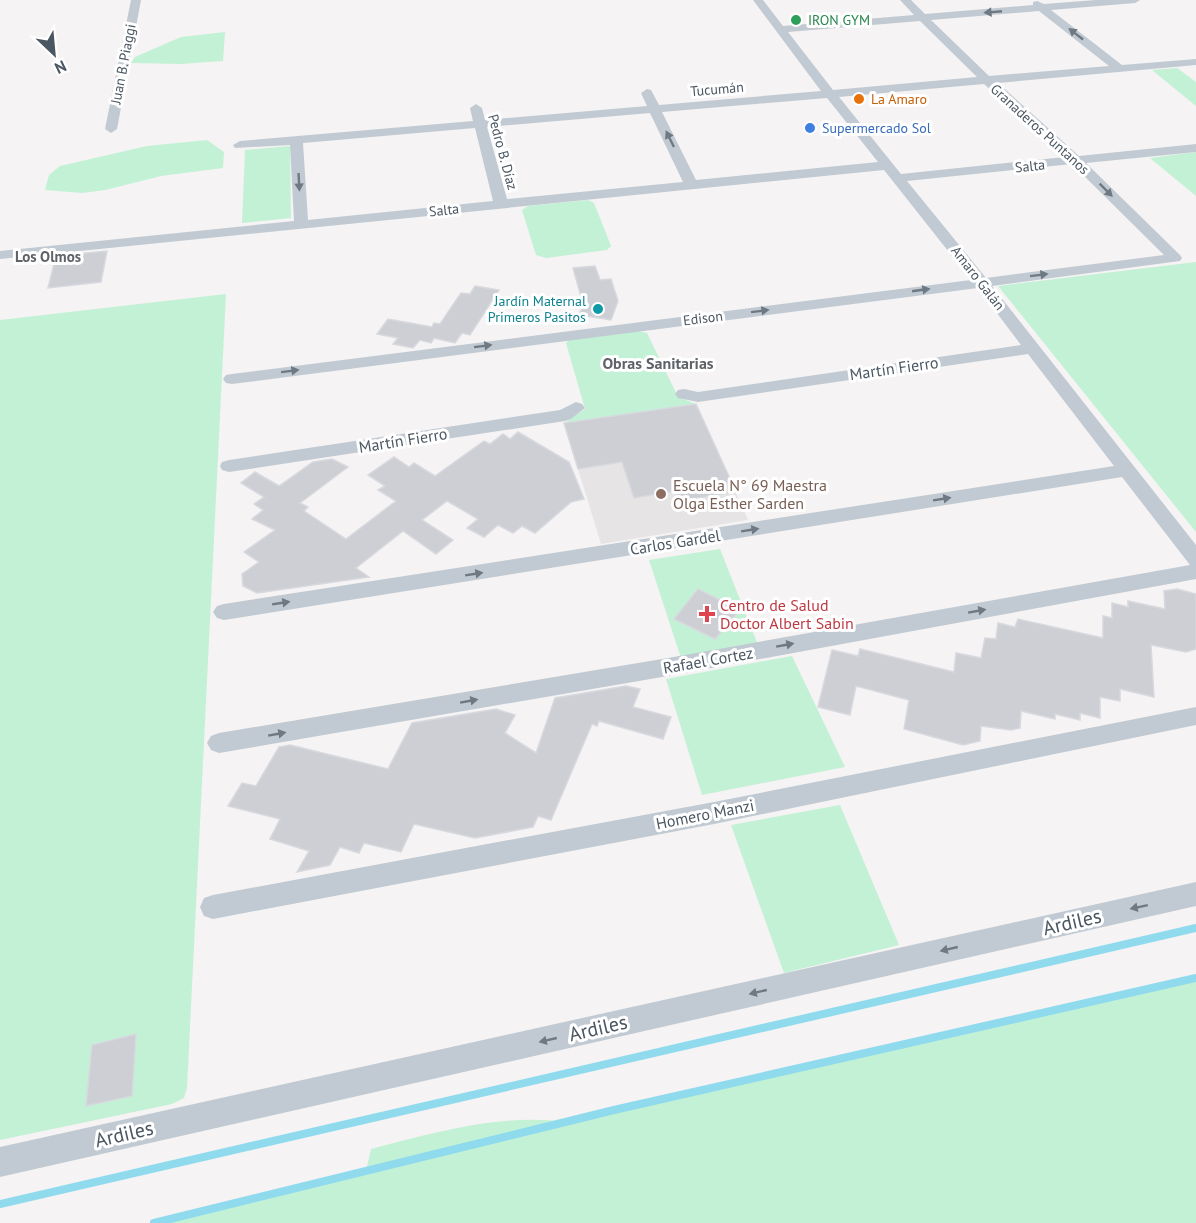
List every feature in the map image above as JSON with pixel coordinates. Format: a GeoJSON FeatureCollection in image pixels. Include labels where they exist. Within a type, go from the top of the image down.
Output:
{"type":"FeatureCollection","features":[{"type":"Feature","properties":{"kind":"street","name":"Juan B. Piaggi"},"geometry":{"type":"LineString","coordinates":[[111,129],[136,0]]}},
{"type":"Feature","properties":{"kind":"street","name":"Amaro Galán"},"geometry":{"type":"LineString","coordinates":[[758,0],[1033,348],[1196,559]]}},
{"type":"Feature","properties":{"kind":"street","name":"Granaderos Puntanos"},"geometry":{"type":"LineString","coordinates":[[905,0],[986,80],[1076,161],[1175,258]]}},
{"type":"Feature","properties":{"kind":"street"},"geometry":{"type":"LineString","coordinates":[[1033,0],[1119,68]]}},
{"type":"Feature","properties":{"kind":"street"},"geometry":{"type":"LineString","coordinates":[[781,29],[1135,0]]}},
{"type":"Feature","properties":{"kind":"street","name":"Tucumán"},"geometry":{"type":"LineString","coordinates":[[240,145],[1196,62]]}},
{"type":"Feature","properties":{"kind":"street"},"geometry":{"type":"LineString","coordinates":[[647,93],[692,186]]}},
{"type":"Feature","properties":{"kind":"street","name":"Pedro B. Díaz"},"geometry":{"type":"LineString","coordinates":[[476,108],[501,204]]}},
{"type":"Feature","properties":{"kind":"street"},"geometry":{"type":"LineString","coordinates":[[296,140],[301,224]]}},
{"type":"Feature","properties":{"kind":"street","name":"Salta"},"geometry":{"type":"LineString","coordinates":[[899,178],[1196,148]]}},
{"type":"Feature","properties":{"kind":"street","name":"Salta"},"geometry":{"type":"LineString","coordinates":[[0,255],[889,165]]}},
{"type":"Feature","properties":{"kind":"street","name":"Edison"},"geometry":{"type":"LineString","coordinates":[[232,379],[1175,258]]}},
{"type":"Feature","properties":{"kind":"street","name":"Martín Fierro"},"geometry":{"type":"LineString","coordinates":[[684,394],[698,397],[1033,348]]}},
{"type":"Feature","properties":{"kind":"street","name":"Martín Fierro"},"geometry":{"type":"LineString","coordinates":[[229,466],[565,415],[576,408]]}},
{"type":"Feature","properties":{"kind":"street","name":"Carlos Gardel"},"geometry":{"type":"LineString","coordinates":[[224,612],[1127,470]]}},
{"type":"Feature","properties":{"kind":"street","name":"Rafael Cortez"},"geometry":{"type":"LineString","coordinates":[[219,743],[668,667],[1196,571]]}},
{"type":"Feature","properties":{"kind":"street","name":"Homero Manzi"},"geometry":{"type":"LineString","coordinates":[[213,907],[714,813],[1196,716]]}},
{"type":"Feature","properties":{"kind":"street","name":"Ardiles"},"geometry":{"type":"LineString","coordinates":[[0,1162],[1196,894]]}},
{"type":"Feature","properties":{"kind":"shaded area","name":"Escuela N° 69 Maestra Olga Esther Sarden"},"geometry":{"type":"Polygon","coordinates":[[[696,404],[748,520],[601,544],[564,423],[696,404]]]}},
{"type":"Feature","properties":{"kind":"green space"},"geometry":{"type":"Polygon","coordinates":[[[225,32],[223,61],[181,64],[131,63],[135,57],[181,37],[225,32]]]}},
{"type":"Feature","properties":{"kind":"green space"},"geometry":{"type":"Polygon","coordinates":[[[1177,68],[1196,82],[1196,106],[1152,70],[1177,68]]]}},
{"type":"Feature","properties":{"kind":"green space"},"geometry":{"type":"Polygon","coordinates":[[[207,140],[224,152],[223,168],[161,176],[105,190],[82,193],[45,190],[49,175],[60,166],[147,146],[207,140]]]}},
{"type":"Feature","properties":{"kind":"green space"},"geometry":{"type":"Polygon","coordinates":[[[290,146],[291,218],[242,223],[245,150],[290,146]]]}},
{"type":"Feature","properties":{"kind":"green space"},"geometry":{"type":"Polygon","coordinates":[[[1196,152],[1196,196],[1150,158],[1196,152]]]}},
{"type":"Feature","properties":{"kind":"green space"},"geometry":{"type":"Polygon","coordinates":[[[588,200],[594,203],[611,246],[607,250],[546,258],[536,255],[522,210],[528,206],[588,200]]]}},
{"type":"Feature","properties":{"kind":"green space"},"geometry":{"type":"Polygon","coordinates":[[[1196,262],[1196,532],[998,286],[1196,262]]]}},
{"type":"Feature","properties":{"kind":"green space"},"geometry":{"type":"Polygon","coordinates":[[[226,294],[187,1088],[184,1098],[172,1104],[0,1140],[0,320],[226,294]]]}},
{"type":"Feature","properties":{"kind":"green space"},"geometry":{"type":"Polygon","coordinates":[[[638,331],[647,333],[678,397],[696,404],[564,423],[585,409],[566,343],[570,339],[638,331]]]}},
{"type":"Feature","properties":{"kind":"green space"},"geometry":{"type":"Polygon","coordinates":[[[720,549],[758,645],[681,658],[649,560],[720,549]]]}},
{"type":"Feature","properties":{"kind":"green space"},"geometry":{"type":"Polygon","coordinates":[[[792,656],[845,767],[702,795],[666,679],[792,656]]]}},
{"type":"Feature","properties":{"kind":"green space"},"geometry":{"type":"Polygon","coordinates":[[[840,805],[899,945],[784,973],[731,825],[840,805]]]}},
{"type":"Feature","properties":{"kind":"green space"},"geometry":{"type":"Polygon","coordinates":[[[1196,978],[1196,1223],[154,1223],[366,1171],[371,1149],[419,1137],[492,1122],[542,1120],[566,1122],[1196,978]]]}},
{"type":"Feature","properties":{"kind":"building"},"geometry":{"type":"Polygon","coordinates":[[[107,251],[101,282],[48,288],[56,256],[107,251]]]}},
{"type":"Feature","properties":{"kind":"building"},"geometry":{"type":"Polygon","coordinates":[[[595,266],[600,280],[611,279],[618,301],[611,320],[579,315],[583,304],[573,268],[595,266]]]}},
{"type":"Feature","properties":{"kind":"building"},"geometry":{"type":"Polygon","coordinates":[[[475,286],[499,290],[470,335],[462,333],[455,343],[434,338],[431,343],[420,340],[413,348],[393,344],[398,338],[377,334],[388,319],[432,327],[434,323],[440,324],[461,293],[470,294],[475,286]]]}},
{"type":"Feature","properties":{"kind":"building","name":"Escuela N° 69 Maestra Olga Esther Sarden"},"geometry":{"type":"Polygon","coordinates":[[[696,404],[736,492],[678,501],[675,491],[634,498],[622,462],[578,469],[564,423],[696,404]]]}},
{"type":"Feature","properties":{"kind":"building"},"geometry":{"type":"Polygon","coordinates":[[[518,432],[569,462],[584,499],[571,502],[535,533],[522,526],[513,533],[498,525],[484,537],[467,528],[478,519],[447,501],[422,520],[453,540],[436,554],[403,531],[356,568],[369,577],[257,593],[243,586],[242,574],[259,562],[244,552],[275,530],[252,519],[263,510],[254,504],[264,497],[241,483],[255,472],[279,486],[313,462],[332,459],[348,467],[300,503],[308,507],[304,511],[346,539],[396,501],[378,490],[385,486],[368,475],[394,457],[409,467],[414,463],[435,476],[484,441],[490,444],[503,434],[510,439],[518,432]]]}},
{"type":"Feature","properties":{"kind":"building","name":"Centro de Salud Doctor Albert Sabin"},"geometry":{"type":"Polygon","coordinates":[[[698,589],[740,610],[715,639],[674,619],[698,589]]]}},
{"type":"Feature","properties":{"kind":"building"},"geometry":{"type":"Polygon","coordinates":[[[1177,589],[1196,594],[1196,649],[1186,652],[1151,645],[1154,697],[1120,689],[1120,701],[1100,697],[1100,718],[1080,713],[1080,720],[1055,714],[1055,719],[1021,711],[1020,728],[1011,730],[981,726],[980,741],[963,745],[904,729],[909,700],[856,686],[850,715],[818,707],[832,650],[858,656],[860,649],[954,672],[956,653],[981,658],[985,638],[996,639],[998,623],[1015,627],[1018,619],[1103,638],[1103,616],[1112,618],[1112,603],[1128,607],[1128,601],[1165,609],[1164,591],[1177,589]]]}},
{"type":"Feature","properties":{"kind":"building"},"geometry":{"type":"Polygon","coordinates":[[[626,686],[640,689],[633,707],[671,717],[663,739],[599,721],[597,726],[592,724],[551,820],[538,816],[533,827],[475,838],[414,824],[401,852],[364,843],[359,853],[340,847],[330,865],[297,872],[309,851],[270,839],[280,819],[228,806],[242,783],[256,786],[279,747],[290,745],[388,769],[412,723],[496,709],[515,715],[505,733],[536,753],[555,698],[626,686]]]}},
{"type":"Feature","properties":{"kind":"building"},"geometry":{"type":"Polygon","coordinates":[[[136,1034],[132,1096],[86,1106],[92,1045],[136,1034]]]}},
{"type":"Feature","properties":{"kind":"waterway"},"geometry":{"type":"LineString","coordinates":[[0,1204],[1196,928]]}},
{"type":"Feature","properties":{"kind":"waterway"},"geometry":{"type":"LineString","coordinates":[[154,1223],[614,1110],[1196,978]]}},
{"type":"Feature","properties":{"kind":"place","name":"IRON GYM"},"geometry":{"type":"Point","coordinates":[796,20]}},
{"type":"Feature","properties":{"kind":"place","name":"La Amaro"},"geometry":{"type":"Point","coordinates":[859,99]}},
{"type":"Feature","properties":{"kind":"place","name":"Supermercado Sol"},"geometry":{"type":"Point","coordinates":[810,128]}},
{"type":"Feature","properties":{"kind":"place","name":"Jardín Maternal Primeros Pasitos"},"geometry":{"type":"Point","coordinates":[598,309]}},
{"type":"Feature","properties":{"kind":"place","name":"Escuela N° 69 Maestra Olga Esther Sarden"},"geometry":{"type":"Point","coordinates":[661,494]}},
{"type":"Feature","properties":{"kind":"place","name":"Centro de Salud Doctor Albert Sabin"},"geometry":{"type":"Point","coordinates":[707,614]}},
{"type":"Feature","properties":{"kind":"district","name":"Los Olmos"},"geometry":{"type":"Point","coordinates":[48,256]}},
{"type":"Feature","properties":{"kind":"district","name":"Obras Sanitarias"},"geometry":{"type":"Point","coordinates":[658,363]}}]}
